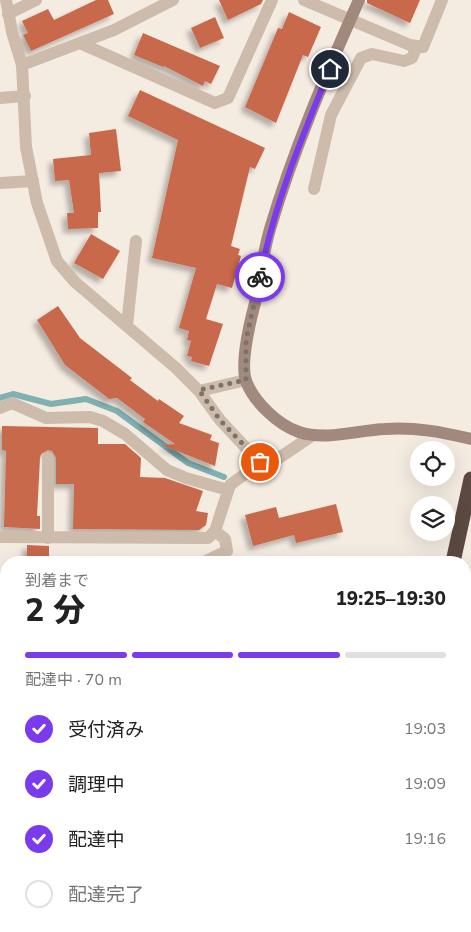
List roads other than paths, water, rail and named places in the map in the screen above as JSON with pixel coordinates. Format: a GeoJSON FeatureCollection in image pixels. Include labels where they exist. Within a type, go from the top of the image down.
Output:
{"type":"FeatureCollection","features":[{"type":"Feature","properties":{"kind":"highway"},"geometry":{"type":"LineString","coordinates":[[454,556],[471,479]]}},
{"type":"Feature","properties":{"kind":"street"},"geometry":{"type":"LineString","coordinates":[[6,0],[8,14],[6,32],[22,65],[25,96],[26,148],[49,243],[58,261],[75,282],[199,390],[220,420],[260,462]]}},
{"type":"Feature","properties":{"kind":"street"},"geometry":{"type":"LineString","coordinates":[[8,14],[36,0]]}},
{"type":"Feature","properties":{"kind":"street"},"geometry":{"type":"LineString","coordinates":[[22,65],[82,44],[138,19],[173,0]]}},
{"type":"Feature","properties":{"kind":"street"},"geometry":{"type":"LineString","coordinates":[[82,44],[215,103],[228,98],[272,0]]}},
{"type":"Feature","properties":{"kind":"street"},"geometry":{"type":"LineString","coordinates":[[304,0],[349,21],[423,47],[442,0]]}},
{"type":"Feature","properties":{"kind":"street"},"geometry":{"type":"LineString","coordinates":[[359,0],[286,178],[269,231],[246,340],[246,380],[261,404],[274,418],[298,432],[313,435],[424,428],[471,439]]}},
{"type":"Feature","properties":{"kind":"street"},"geometry":{"type":"LineString","coordinates":[[314,188],[331,115],[361,58],[372,54],[404,61],[412,58],[417,46]]}},
{"type":"Feature","properties":{"kind":"street"},"geometry":{"type":"LineString","coordinates":[[0,98],[25,96]]}},
{"type":"Feature","properties":{"kind":"street"},"geometry":{"type":"LineString","coordinates":[[0,183],[33,181]]}},
{"type":"Feature","properties":{"kind":"street"},"geometry":{"type":"LineString","coordinates":[[127,326],[136,241]]}},
{"type":"Feature","properties":{"kind":"street"},"geometry":{"type":"LineString","coordinates":[[199,390],[246,380]]}},
{"type":"Feature","properties":{"kind":"street"},"geometry":{"type":"LineString","coordinates":[[0,408],[12,403],[46,418],[90,417],[103,421],[125,434],[167,470],[186,478],[228,490]]}},
{"type":"Feature","properties":{"kind":"street"},"geometry":{"type":"LineString","coordinates":[[0,537],[208,538],[215,531],[230,485],[260,462],[276,460],[313,435]]}},
{"type":"Feature","properties":{"kind":"street"},"geometry":{"type":"LineString","coordinates":[[48,458],[48,538]]}},
{"type":"Feature","properties":{"kind":"street"},"geometry":{"type":"LineString","coordinates":[[215,531],[224,539],[227,551],[217,556]]}},
{"type":"Feature","properties":{"kind":"waterway"},"geometry":{"type":"LineString","coordinates":[[0,398],[13,394],[51,404],[86,399],[117,411],[188,463],[224,477]]}}]}
